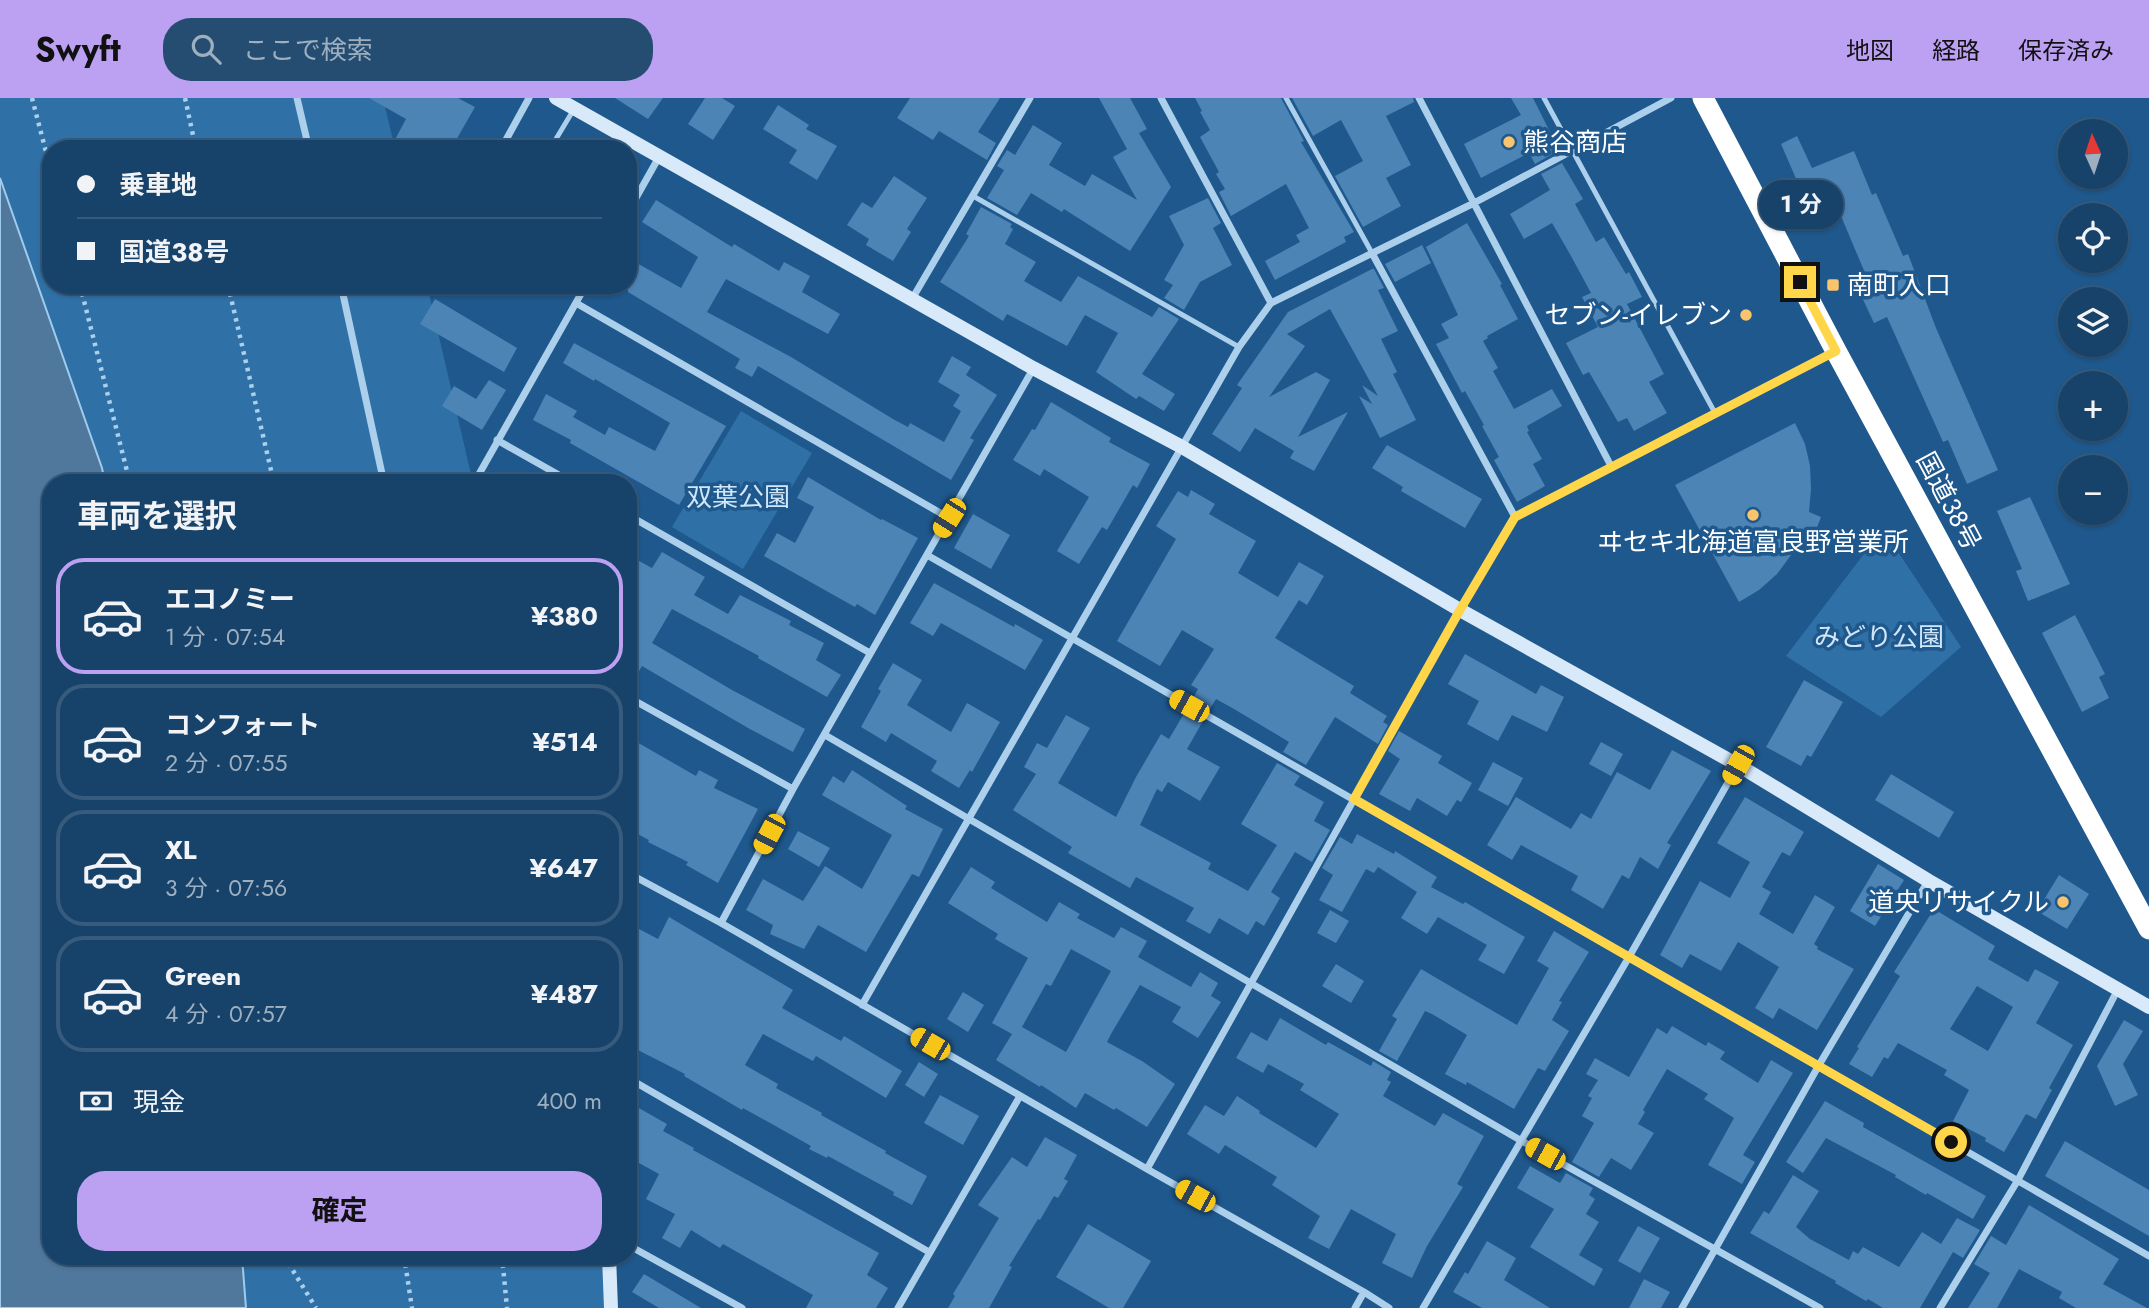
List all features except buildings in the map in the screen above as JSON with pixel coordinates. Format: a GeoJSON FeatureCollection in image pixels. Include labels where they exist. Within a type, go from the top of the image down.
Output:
{"type":"FeatureCollection","features":[{"type":"Feature","properties":{"kind":"highway","name":"国道38号"},"geometry":{"type":"LineString","coordinates":[[1703,98],[1836,351],[2149,929]]}},
{"type":"Feature","properties":{"kind":"street"},"geometry":{"type":"LineString","coordinates":[[297,98],[307,140]]}},
{"type":"Feature","properties":{"kind":"street"},"geometry":{"type":"LineString","coordinates":[[506,140],[528,98]]}},
{"type":"Feature","properties":{"kind":"street"},"geometry":{"type":"LineString","coordinates":[[556,98],[630,140]]}},
{"type":"Feature","properties":{"kind":"street"},"geometry":{"type":"LineString","coordinates":[[912,299],[1030,98]]}},
{"type":"Feature","properties":{"kind":"street"},"geometry":{"type":"LineString","coordinates":[[1161,98],[1271,303]]}},
{"type":"Feature","properties":{"kind":"street"},"geometry":{"type":"LineString","coordinates":[[1419,98],[1611,466]]}},
{"type":"Feature","properties":{"kind":"street"},"geometry":{"type":"LineString","coordinates":[[862,1005],[1239,347],[1271,303],[1474,202],[1671,98]]}},
{"type":"Feature","properties":{"kind":"street"},"geometry":{"type":"LineString","coordinates":[[637,144],[1033,368],[1182,447],[1460,610],[1738,765],[1928,881],[2149,1007]]}},
{"type":"Feature","properties":{"kind":"street"},"geometry":{"type":"LineString","coordinates":[[637,196],[659,157]]}},
{"type":"Feature","properties":{"kind":"street"},"geometry":{"type":"LineString","coordinates":[[1372,253],[1515,517]]}},
{"type":"Feature","properties":{"kind":"street"},"geometry":{"type":"LineString","coordinates":[[343,294],[382,474]]}},
{"type":"Feature","properties":{"kind":"street"},"geometry":{"type":"LineString","coordinates":[[479,474],[581,294]]}},
{"type":"Feature","properties":{"kind":"street"},"geometry":{"type":"LineString","coordinates":[[576,303],[949,518]]}},
{"type":"Feature","properties":{"kind":"street"},"geometry":{"type":"LineString","coordinates":[[1147,1169],[1460,610],[1515,517],[1836,351]]}},
{"type":"Feature","properties":{"kind":"street"},"geometry":{"type":"LineString","coordinates":[[721,923],[793,789],[1033,368]]}},
{"type":"Feature","properties":{"kind":"street"},"geometry":{"type":"LineString","coordinates":[[497,440],[557,474]]}},
{"type":"Feature","properties":{"kind":"street"},"geometry":{"type":"LineString","coordinates":[[637,520],[870,653]]}},
{"type":"Feature","properties":{"kind":"street"},"geometry":{"type":"LineString","coordinates":[[927,555],[2149,1256]]}},
{"type":"Feature","properties":{"kind":"street"},"geometry":{"type":"LineString","coordinates":[[637,702],[793,789]]}},
{"type":"Feature","properties":{"kind":"street"},"geometry":{"type":"LineString","coordinates":[[825,735],[1520,1140],[1820,1308]]}},
{"type":"Feature","properties":{"kind":"street"},"geometry":{"type":"LineString","coordinates":[[1423,1308],[1738,765]]}},
{"type":"Feature","properties":{"kind":"street"},"geometry":{"type":"LineString","coordinates":[[637,878],[721,923],[1389,1308]]}},
{"type":"Feature","properties":{"kind":"street"},"geometry":{"type":"LineString","coordinates":[[1682,1308],[1819,1065],[1928,881]]}},
{"type":"Feature","properties":{"kind":"street"},"geometry":{"type":"LineString","coordinates":[[1940,1308],[2018,1180],[2118,991]]}},
{"type":"Feature","properties":{"kind":"street"},"geometry":{"type":"LineString","coordinates":[[637,1083],[929,1252]]}},
{"type":"Feature","properties":{"kind":"street"},"geometry":{"type":"LineString","coordinates":[[898,1308],[1020,1096]]}},
{"type":"Feature","properties":{"kind":"street"},"geometry":{"type":"LineString","coordinates":[[637,1250],[742,1308]]}},
{"type":"Feature","properties":{"kind":"street"},"geometry":{"type":"LineString","coordinates":[[609,1265],[611,1308]]}},
{"type":"Feature","properties":{"kind":"street"},"geometry":{"type":"LineString","coordinates":[[1355,1308],[1364,1292]]}},
{"type":"Feature","properties":{"kind":"lane"},"geometry":{"type":"LineString","coordinates":[[1286,98],[1372,253]]}},
{"type":"Feature","properties":{"kind":"lane"},"geometry":{"type":"LineString","coordinates":[[1545,98],[1715,414]]}},
{"type":"Feature","properties":{"kind":"lane"},"geometry":{"type":"LineString","coordinates":[[555,140],[574,108]]}},
{"type":"Feature","properties":{"kind":"lane"},"geometry":{"type":"LineString","coordinates":[[973,196],[1239,347]]}},
{"type":"Feature","properties":{"kind":"path"},"geometry":{"type":"LineString","coordinates":[[32,98],[43,140]]}},
{"type":"Feature","properties":{"kind":"path"},"geometry":{"type":"LineString","coordinates":[[185,98],[194,140]]}},
{"type":"Feature","properties":{"kind":"path"},"geometry":{"type":"LineString","coordinates":[[82,294],[128,474]]}},
{"type":"Feature","properties":{"kind":"path"},"geometry":{"type":"LineString","coordinates":[[230,294],[272,474]]}},
{"type":"Feature","properties":{"kind":"path"},"geometry":{"type":"LineString","coordinates":[[290,1265],[316,1308]]}},
{"type":"Feature","properties":{"kind":"path"},"geometry":{"type":"LineString","coordinates":[[405,1265],[412,1308]]}},
{"type":"Feature","properties":{"kind":"path"},"geometry":{"type":"LineString","coordinates":[[503,1265],[507,1308]]}},
{"type":"Feature","properties":{"kind":"green space"},"geometry":{"type":"Polygon","coordinates":[[[0,98],[383,98],[393,140],[42,140],[42,294],[429,294],[471,474],[86,474],[0,220],[0,98]]]}},
{"type":"Feature","properties":{"kind":"green space","name":"双葉公園"},"geometry":{"type":"Polygon","coordinates":[[[741,411],[812,453],[743,569],[672,527],[741,411]]]}},
{"type":"Feature","properties":{"kind":"green space","name":"みどり公園"},"geometry":{"type":"Polygon","coordinates":[[[1883,529],[1961,647],[1881,717],[1786,656],[1883,529]]]}},
{"type":"Feature","properties":{"kind":"green space"},"geometry":{"type":"Polygon","coordinates":[[[219,1265],[609,1265],[611,1308],[221,1308],[219,1265]]]}},
{"type":"Feature","properties":{"kind":"shaded area"},"geometry":{"type":"Polygon","coordinates":[[[0,178],[103,474],[42,474],[42,1265],[243,1265],[246,1308],[0,1308],[0,178]]]}},
{"type":"Feature","properties":{"kind":"place","name":"熊谷商店"},"geometry":{"type":"Point","coordinates":[1509,142]}},
{"type":"Feature","properties":{"kind":"place","name":"南町入口"},"geometry":{"type":"Point","coordinates":[1833,285]}},
{"type":"Feature","properties":{"kind":"place","name":"セブン-イレブン"},"geometry":{"type":"Point","coordinates":[1746,315]}},
{"type":"Feature","properties":{"kind":"place","name":"ヰセキ北海道富良野営業所"},"geometry":{"type":"Point","coordinates":[1753,515]}},
{"type":"Feature","properties":{"kind":"place","name":"道央リサイクル"},"geometry":{"type":"Point","coordinates":[2063,902]}},
{"type":"Feature","properties":{"kind":"route"},"geometry":{"type":"LineString","coordinates":[[1800,282],[1836,351],[1515,517],[1354,799],[1951,1142]]}}]}
